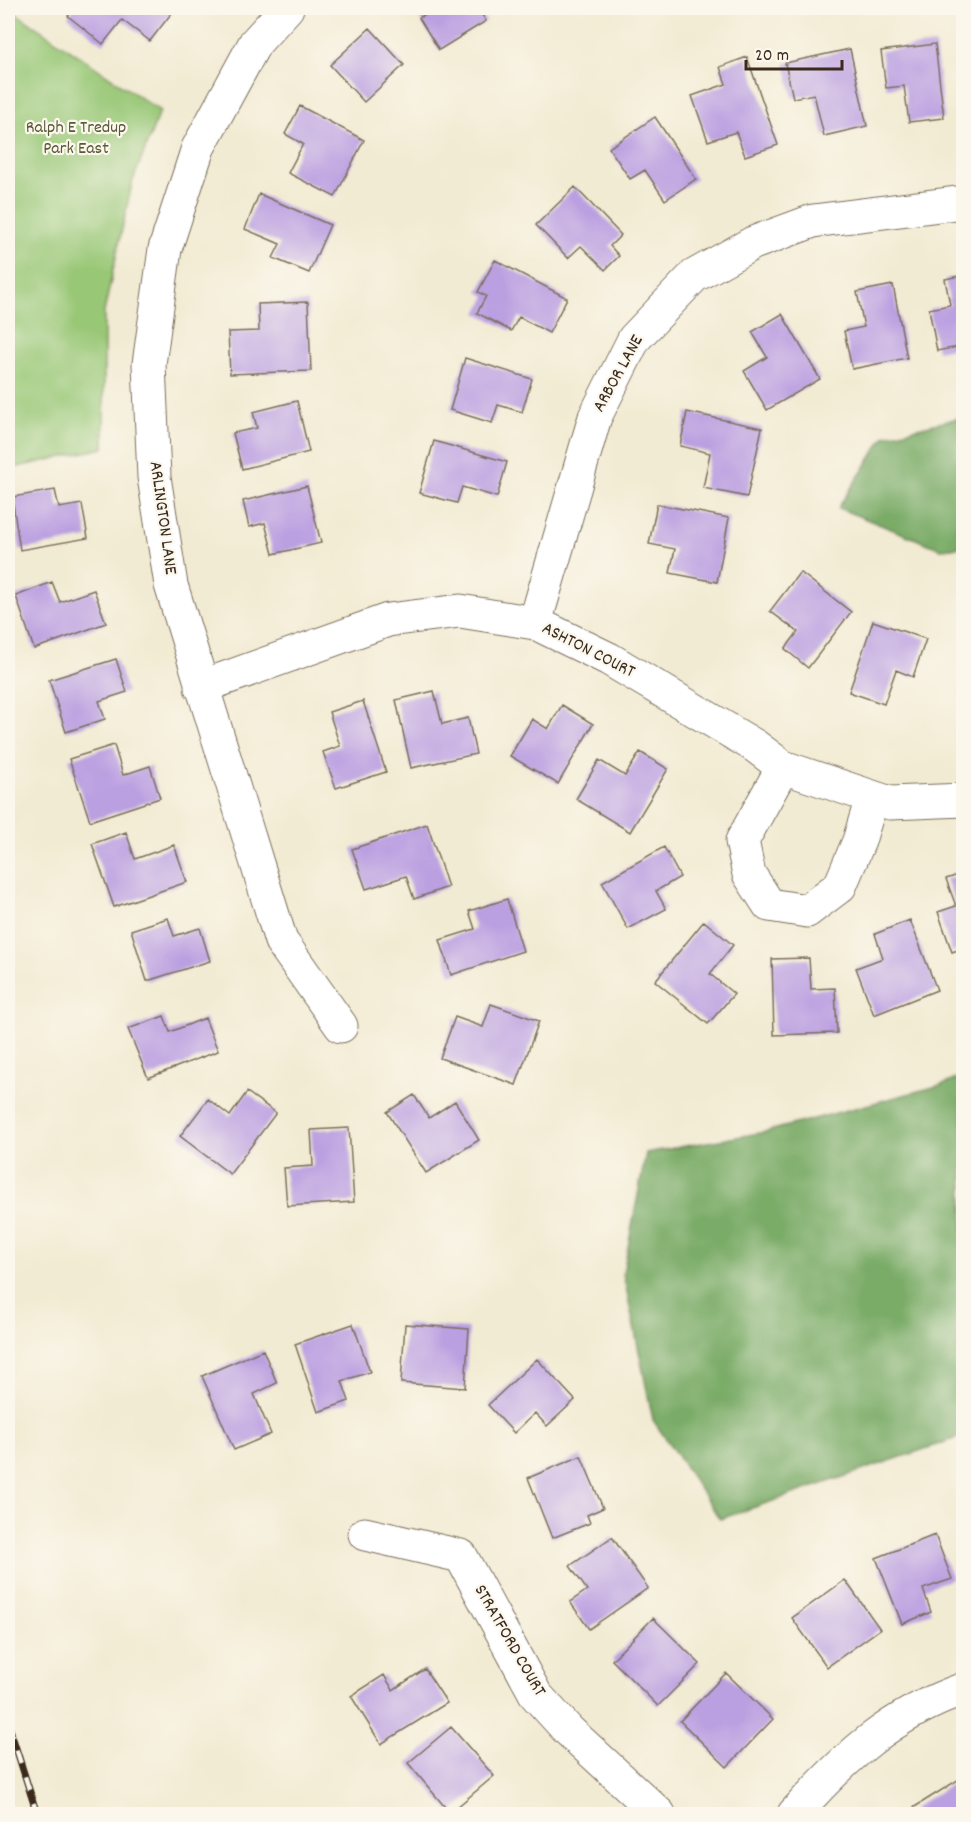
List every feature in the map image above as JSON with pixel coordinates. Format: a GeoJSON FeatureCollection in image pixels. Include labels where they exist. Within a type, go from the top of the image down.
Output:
{"type":"FeatureCollection","features":[{"type":"Feature","properties":{"kind":"street","name":"ARLINGTON LANE"},"geometry":{"type":"LineString","coordinates":[[287,8],[255,43],[198,148],[165,249],[149,364],[154,477],[171,585],[281,941],[341,1026]]}},
{"type":"Feature","properties":{"kind":"street","name":"ARBOR LANE"},"geometry":{"type":"LineString","coordinates":[[535,623],[595,417],[634,339],[694,276],[753,243],[813,221],[963,202]]}},
{"type":"Feature","properties":{"kind":"street","name":"ASHTON COURT"},"geometry":{"type":"LineString","coordinates":[[201,687],[388,620],[460,611],[535,623],[619,664],[755,746],[783,767],[890,803],[963,801]]}},
{"type":"Feature","properties":{"kind":"street"},"geometry":{"type":"LineString","coordinates":[[783,767],[742,841],[749,874],[769,905],[807,911],[840,886],[859,841],[873,798]]}},
{"type":"Feature","properties":{"kind":"street","name":"STRATFORD COURT"},"geometry":{"type":"LineString","coordinates":[[365,1534],[461,1556],[536,1695],[568,1730],[659,1815]]}},
{"type":"Feature","properties":{"kind":"street"},"geometry":{"type":"LineString","coordinates":[[794,1815],[834,1770],[885,1727],[928,1702],[963,1689]]}},
{"type":"Feature","properties":{"kind":"green space","name":"Ralph E Tredup Park East"},"geometry":{"type":"Polygon","coordinates":[[[8,8],[160,111],[132,183],[104,312],[104,448],[8,469],[8,8]]]}},
{"type":"Feature","properties":{"kind":"green space"},"geometry":{"type":"Polygon","coordinates":[[[963,417],[963,547],[941,549],[838,508],[885,436],[963,417]]]}},
{"type":"Feature","properties":{"kind":"green space"},"geometry":{"type":"Polygon","coordinates":[[[963,1076],[963,1436],[720,1519],[653,1420],[623,1273],[646,1153],[765,1132],[945,1084],[963,1076]]]}},
{"type":"Feature","properties":{"kind":"building"},"geometry":{"type":"Polygon","coordinates":[[[75,8],[171,8],[174,10],[150,41],[122,20],[103,44],[68,16],[75,8]]]}},
{"type":"Feature","properties":{"kind":"building"},"geometry":{"type":"Polygon","coordinates":[[[435,8],[478,8],[486,21],[439,50],[419,18],[435,8]]]}},
{"type":"Feature","properties":{"kind":"building"},"geometry":{"type":"Polygon","coordinates":[[[370,28],[404,65],[364,102],[330,65],[370,28]]]}},
{"type":"Feature","properties":{"kind":"building"},"geometry":{"type":"Polygon","coordinates":[[[935,44],[944,118],[909,122],[904,86],[886,88],[881,51],[935,44]]]}},
{"type":"Feature","properties":{"kind":"building"},"geometry":{"type":"Polygon","coordinates":[[[850,49],[867,126],[824,136],[814,94],[793,98],[785,63],[850,49]]]}},
{"type":"Feature","properties":{"kind":"building"},"geometry":{"type":"Polygon","coordinates":[[[747,57],[778,145],[745,156],[736,132],[708,141],[692,96],[726,84],[720,67],[747,57]]]}},
{"type":"Feature","properties":{"kind":"building"},"geometry":{"type":"Polygon","coordinates":[[[300,106],[364,140],[335,197],[288,173],[303,144],[285,134],[300,106]]]}},
{"type":"Feature","properties":{"kind":"building"},"geometry":{"type":"Polygon","coordinates":[[[655,117],[696,179],[665,200],[645,170],[630,179],[609,148],[655,117]]]}},
{"type":"Feature","properties":{"kind":"building"},"geometry":{"type":"Polygon","coordinates":[[[575,187],[621,235],[610,246],[619,256],[605,270],[581,246],[568,258],[536,225],[575,187]]]}},
{"type":"Feature","properties":{"kind":"building"},"geometry":{"type":"Polygon","coordinates":[[[259,194],[330,225],[309,273],[273,258],[280,244],[245,229],[259,194]]]}},
{"type":"Feature","properties":{"kind":"building"},"geometry":{"type":"Polygon","coordinates":[[[495,260],[567,298],[549,333],[519,317],[511,331],[477,313],[486,296],[478,292],[495,260]]]}},
{"type":"Feature","properties":{"kind":"building"},"geometry":{"type":"Polygon","coordinates":[[[964,275],[964,346],[937,351],[929,309],[950,305],[945,279],[964,275]]]}},
{"type":"Feature","properties":{"kind":"building"},"geometry":{"type":"Polygon","coordinates":[[[893,285],[907,358],[852,369],[844,331],[864,327],[857,292],[893,285]]]}},
{"type":"Feature","properties":{"kind":"building"},"geometry":{"type":"Polygon","coordinates":[[[308,302],[311,371],[230,374],[228,332],[259,331],[258,304],[308,302]]]}},
{"type":"Feature","properties":{"kind":"building"},"geometry":{"type":"Polygon","coordinates":[[[782,314],[820,379],[767,410],[744,371],[767,357],[752,332],[782,314]]]}},
{"type":"Feature","properties":{"kind":"building"},"geometry":{"type":"Polygon","coordinates":[[[465,358],[532,379],[522,412],[498,405],[492,423],[450,410],[465,358]]]}},
{"type":"Feature","properties":{"kind":"building"},"geometry":{"type":"Polygon","coordinates":[[[297,401],[309,452],[242,469],[233,433],[257,428],[253,412],[297,401]]]}},
{"type":"Feature","properties":{"kind":"building"},"geometry":{"type":"Polygon","coordinates":[[[687,412],[762,428],[747,497],[703,488],[710,453],[680,446],[687,412]]]}},
{"type":"Feature","properties":{"kind":"building"},"geometry":{"type":"Polygon","coordinates":[[[434,441],[507,462],[497,497],[462,487],[457,503],[419,493],[434,441]]]}},
{"type":"Feature","properties":{"kind":"building"},"geometry":{"type":"Polygon","coordinates":[[[307,486],[321,543],[273,554],[265,523],[249,527],[243,501],[307,486]]]}},
{"type":"Feature","properties":{"kind":"building"},"geometry":{"type":"Polygon","coordinates":[[[55,490],[59,508],[82,504],[88,538],[20,550],[12,497],[55,490]]]}},
{"type":"Feature","properties":{"kind":"building"},"geometry":{"type":"Polygon","coordinates":[[[657,504],[729,518],[717,582],[670,573],[675,549],[649,544],[657,504]]]}},
{"type":"Feature","properties":{"kind":"building"},"geometry":{"type":"Polygon","coordinates":[[[800,572],[851,612],[808,668],[785,649],[798,632],[770,611],[800,572]]]}},
{"type":"Feature","properties":{"kind":"building"},"geometry":{"type":"Polygon","coordinates":[[[52,582],[60,602],[94,590],[106,623],[34,649],[16,596],[52,582]]]}},
{"type":"Feature","properties":{"kind":"building"},"geometry":{"type":"Polygon","coordinates":[[[873,621],[926,639],[913,677],[896,670],[884,704],[849,692],[873,621]]]}},
{"type":"Feature","properties":{"kind":"building"},"geometry":{"type":"Polygon","coordinates":[[[116,659],[127,692],[99,701],[105,719],[66,732],[49,680],[116,659]]]}},
{"type":"Feature","properties":{"kind":"building"},"geometry":{"type":"Polygon","coordinates":[[[434,691],[442,724],[468,718],[476,754],[411,768],[396,700],[434,691]]]}},
{"type":"Feature","properties":{"kind":"building"},"geometry":{"type":"Polygon","coordinates":[[[363,701],[386,772],[336,788],[323,752],[340,746],[329,712],[363,701]]]}},
{"type":"Feature","properties":{"kind":"building"},"geometry":{"type":"Polygon","coordinates":[[[562,705],[593,724],[558,784],[510,756],[532,719],[548,729],[562,705]]]}},
{"type":"Feature","properties":{"kind":"building"},"geometry":{"type":"Polygon","coordinates":[[[114,745],[123,775],[150,766],[160,798],[90,821],[69,759],[114,745]]]}},
{"type":"Feature","properties":{"kind":"building"},"geometry":{"type":"Polygon","coordinates":[[[640,752],[668,769],[630,832],[576,799],[599,760],[625,776],[640,752]]]}},
{"type":"Feature","properties":{"kind":"building"},"geometry":{"type":"Polygon","coordinates":[[[427,824],[448,887],[414,899],[406,876],[366,889],[352,849],[427,824]]]}},
{"type":"Feature","properties":{"kind":"building"},"geometry":{"type":"Polygon","coordinates":[[[126,832],[135,859],[174,845],[187,882],[114,907],[92,844],[126,832]]]}},
{"type":"Feature","properties":{"kind":"building"},"geometry":{"type":"Polygon","coordinates":[[[664,847],[680,877],[656,891],[666,909],[628,929],[602,882],[664,847]]]}},
{"type":"Feature","properties":{"kind":"building"},"geometry":{"type":"Polygon","coordinates":[[[964,873],[964,948],[952,952],[938,912],[956,906],[946,879],[964,873]]]}},
{"type":"Feature","properties":{"kind":"building"},"geometry":{"type":"Polygon","coordinates":[[[507,899],[523,951],[451,975],[440,940],[475,929],[469,911],[507,899]]]}},
{"type":"Feature","properties":{"kind":"building"},"geometry":{"type":"Polygon","coordinates":[[[168,918],[174,936],[200,928],[210,961],[147,981],[131,930],[168,918]]]}},
{"type":"Feature","properties":{"kind":"building"},"geometry":{"type":"Polygon","coordinates":[[[910,920],[937,990],[874,1015],[856,968],[883,958],[875,934],[910,920]]]}},
{"type":"Feature","properties":{"kind":"building"},"geometry":{"type":"Polygon","coordinates":[[[704,921],[733,945],[710,974],[734,994],[708,1024],[655,981],[704,921]]]}},
{"type":"Feature","properties":{"kind":"building"},"geometry":{"type":"Polygon","coordinates":[[[809,958],[811,989],[835,988],[837,1033],[774,1035],[772,959],[809,958]]]}},
{"type":"Feature","properties":{"kind":"building"},"geometry":{"type":"Polygon","coordinates":[[[491,1004],[539,1021],[516,1085],[440,1058],[455,1017],[483,1027],[491,1004]]]}},
{"type":"Feature","properties":{"kind":"building"},"geometry":{"type":"Polygon","coordinates":[[[164,1016],[170,1032],[205,1018],[218,1051],[148,1078],[128,1029],[164,1016]]]}},
{"type":"Feature","properties":{"kind":"building"},"geometry":{"type":"Polygon","coordinates":[[[247,1092],[276,1113],[230,1174],[180,1136],[208,1099],[230,1116],[247,1092]]]}},
{"type":"Feature","properties":{"kind":"building"},"geometry":{"type":"Polygon","coordinates":[[[414,1095],[429,1118],[455,1101],[479,1140],[426,1173],[387,1112],[414,1095]]]}},
{"type":"Feature","properties":{"kind":"building"},"geometry":{"type":"Polygon","coordinates":[[[349,1128],[354,1202],[287,1206],[284,1168],[313,1166],[311,1130],[349,1128]]]}},
{"type":"Feature","properties":{"kind":"building"},"geometry":{"type":"Polygon","coordinates":[[[353,1324],[370,1372],[342,1381],[349,1401],[318,1412],[295,1344],[353,1324]]]}},
{"type":"Feature","properties":{"kind":"building"},"geometry":{"type":"Polygon","coordinates":[[[405,1324],[469,1329],[465,1388],[401,1383],[405,1324]]]}},
{"type":"Feature","properties":{"kind":"building"},"geometry":{"type":"Polygon","coordinates":[[[263,1350],[277,1383],[254,1394],[271,1434],[234,1450],[202,1376],[263,1350]]]}},
{"type":"Feature","properties":{"kind":"building"},"geometry":{"type":"Polygon","coordinates":[[[537,1359],[575,1400],[547,1426],[535,1413],[514,1433],[488,1405],[537,1359]]]}},
{"type":"Feature","properties":{"kind":"building"},"geometry":{"type":"Polygon","coordinates":[[[581,1456],[603,1508],[587,1515],[590,1523],[552,1538],[528,1478],[581,1456]]]}},
{"type":"Feature","properties":{"kind":"building"},"geometry":{"type":"Polygon","coordinates":[[[964,1522],[964,1543],[963,1543],[957,1525],[964,1522]]]}},
{"type":"Feature","properties":{"kind":"building"},"geometry":{"type":"Polygon","coordinates":[[[935,1535],[952,1579],[923,1589],[931,1612],[902,1624],[876,1558],[935,1535]]]}},
{"type":"Feature","properties":{"kind":"building"},"geometry":{"type":"Polygon","coordinates":[[[612,1537],[648,1588],[589,1629],[570,1602],[587,1590],[570,1566],[612,1537]]]}},
{"type":"Feature","properties":{"kind":"building"},"geometry":{"type":"Polygon","coordinates":[[[845,1580],[880,1629],[827,1667],[792,1618],[845,1580]]]}},
{"type":"Feature","properties":{"kind":"building"},"geometry":{"type":"Polygon","coordinates":[[[653,1618],[700,1664],[658,1706],[612,1660],[653,1618]]]}},
{"type":"Feature","properties":{"kind":"building"},"geometry":{"type":"Polygon","coordinates":[[[425,1669],[447,1703],[381,1744],[351,1696],[384,1675],[393,1690],[425,1669]]]}},
{"type":"Feature","properties":{"kind":"building"},"geometry":{"type":"Polygon","coordinates":[[[726,1673],[773,1719],[727,1767],[680,1721],[726,1673]]]}},
{"type":"Feature","properties":{"kind":"building"},"geometry":{"type":"Polygon","coordinates":[[[451,1727],[494,1776],[450,1813],[408,1763],[451,1727]]]}},
{"type":"Feature","properties":{"kind":"building"},"geometry":{"type":"Polygon","coordinates":[[[964,1776],[964,1814],[918,1814],[913,1808],[964,1776]]]}},
{"type":"Feature","properties":{"kind":"railway"},"geometry":{"type":"LineString","coordinates":[[8,1723],[37,1814]]}}]}
